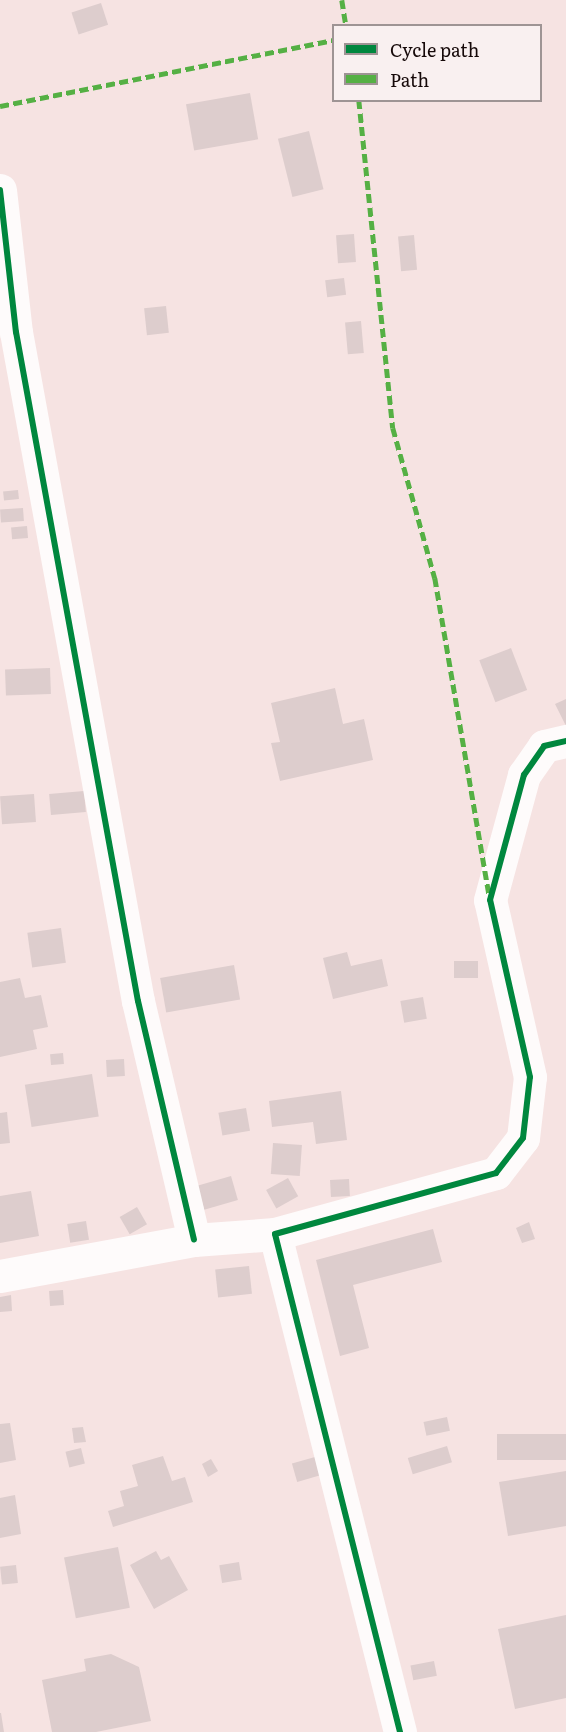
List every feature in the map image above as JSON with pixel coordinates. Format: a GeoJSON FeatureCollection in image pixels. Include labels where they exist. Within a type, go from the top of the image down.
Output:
{"type":"FeatureCollection","features":[{"type":"Feature","properties":{"kind":"street"},"geometry":{"type":"LineString","coordinates":[[0,190],[16,332],[138,1001],[194,1240]]}},
{"type":"Feature","properties":{"kind":"street"},"geometry":{"type":"LineString","coordinates":[[0,1276],[194,1240],[275,1234],[496,1173],[523,1138],[530,1077],[490,900],[524,776],[544,746],[566,741]]}},
{"type":"Feature","properties":{"kind":"street"},"geometry":{"type":"LineString","coordinates":[[275,1234],[400,1732]]}},
{"type":"Feature","properties":{"kind":"building"},"geometry":{"type":"Polygon","coordinates":[[[101,3],[108,25],[79,34],[72,13],[101,3]]]}},
{"type":"Feature","properties":{"kind":"building"},"geometry":{"type":"Polygon","coordinates":[[[250,93],[258,139],[194,151],[186,104],[250,93]]]}},
{"type":"Feature","properties":{"kind":"building"},"geometry":{"type":"Polygon","coordinates":[[[309,131],[324,189],[292,197],[278,139],[309,131]]]}},
{"type":"Feature","properties":{"kind":"building"},"geometry":{"type":"Polygon","coordinates":[[[354,234],[356,262],[338,263],[336,235],[354,234]]]}},
{"type":"Feature","properties":{"kind":"building"},"geometry":{"type":"Polygon","coordinates":[[[414,235],[417,270],[401,271],[398,236],[414,235]]]}},
{"type":"Feature","properties":{"kind":"building"},"geometry":{"type":"Polygon","coordinates":[[[344,278],[346,295],[327,297],[325,280],[344,278]]]}},
{"type":"Feature","properties":{"kind":"building"},"geometry":{"type":"Polygon","coordinates":[[[166,306],[169,333],[147,335],[144,308],[166,306]]]}},
{"type":"Feature","properties":{"kind":"building"},"geometry":{"type":"Polygon","coordinates":[[[361,321],[364,353],[348,354],[345,322],[361,321]]]}},
{"type":"Feature","properties":{"kind":"building"},"geometry":{"type":"Polygon","coordinates":[[[18,490],[19,499],[4,501],[3,492],[18,490]]]}},
{"type":"Feature","properties":{"kind":"building"},"geometry":{"type":"Polygon","coordinates":[[[23,508],[24,521],[1,523],[0,510],[23,508]]]}},
{"type":"Feature","properties":{"kind":"building"},"geometry":{"type":"Polygon","coordinates":[[[27,526],[28,538],[12,539],[11,527],[27,526]]]}},
{"type":"Feature","properties":{"kind":"building"},"geometry":{"type":"Polygon","coordinates":[[[511,648],[527,690],[495,702],[479,660],[511,648]]]}},
{"type":"Feature","properties":{"kind":"building"},"geometry":{"type":"Polygon","coordinates":[[[50,668],[51,694],[6,696],[5,670],[50,668]]]}},
{"type":"Feature","properties":{"kind":"building"},"geometry":{"type":"Polygon","coordinates":[[[335,688],[343,724],[364,719],[373,760],[280,781],[271,743],[280,742],[271,703],[335,688]]]}},
{"type":"Feature","properties":{"kind":"building"},"geometry":{"type":"Polygon","coordinates":[[[566,699],[566,726],[555,704],[566,699]]]}},
{"type":"Feature","properties":{"kind":"building"},"geometry":{"type":"Polygon","coordinates":[[[84,791],[86,812],[51,815],[49,794],[84,791]]]}},
{"type":"Feature","properties":{"kind":"building"},"geometry":{"type":"Polygon","coordinates":[[[34,794],[36,822],[2,824],[0,796],[34,794]]]}},
{"type":"Feature","properties":{"kind":"building"},"geometry":{"type":"Polygon","coordinates":[[[61,928],[66,963],[32,967],[27,933],[61,928]]]}},
{"type":"Feature","properties":{"kind":"building"},"geometry":{"type":"Polygon","coordinates":[[[347,952],[351,966],[382,959],[388,986],[333,999],[323,958],[347,952]]]}},
{"type":"Feature","properties":{"kind":"building"},"geometry":{"type":"Polygon","coordinates":[[[454,961],[478,961],[478,978],[454,978],[454,961]]]}},
{"type":"Feature","properties":{"kind":"building"},"geometry":{"type":"Polygon","coordinates":[[[234,965],[240,999],[166,1012],[160,978],[234,965]]]}},
{"type":"Feature","properties":{"kind":"building"},"geometry":{"type":"Polygon","coordinates":[[[20,978],[25,998],[41,995],[48,1027],[33,1030],[37,1049],[0,1057],[0,982],[20,978]]]}},
{"type":"Feature","properties":{"kind":"building"},"geometry":{"type":"Polygon","coordinates":[[[423,997],[427,1019],[404,1023],[400,1001],[423,997]]]}},
{"type":"Feature","properties":{"kind":"building"},"geometry":{"type":"Polygon","coordinates":[[[63,1053],[64,1064],[51,1065],[50,1054],[63,1053]]]}},
{"type":"Feature","properties":{"kind":"building"},"geometry":{"type":"Polygon","coordinates":[[[124,1059],[125,1076],[107,1077],[106,1060],[124,1059]]]}},
{"type":"Feature","properties":{"kind":"building"},"geometry":{"type":"Polygon","coordinates":[[[92,1074],[99,1116],[32,1127],[25,1085],[92,1074]]]}},
{"type":"Feature","properties":{"kind":"building"},"geometry":{"type":"Polygon","coordinates":[[[341,1091],[347,1140],[316,1144],[313,1122],[272,1127],[269,1101],[341,1091]]]}},
{"type":"Feature","properties":{"kind":"building"},"geometry":{"type":"Polygon","coordinates":[[[246,1108],[250,1131],[222,1136],[218,1113],[246,1108]]]}},
{"type":"Feature","properties":{"kind":"building"},"geometry":{"type":"Polygon","coordinates":[[[7,1112],[10,1143],[0,1144],[0,1113],[7,1112]]]}},
{"type":"Feature","properties":{"kind":"building"},"geometry":{"type":"Polygon","coordinates":[[[273,1143],[302,1145],[300,1176],[271,1174],[273,1143]]]}},
{"type":"Feature","properties":{"kind":"building"},"geometry":{"type":"Polygon","coordinates":[[[231,1176],[238,1200],[204,1210],[197,1186],[231,1176]]]}},
{"type":"Feature","properties":{"kind":"building"},"geometry":{"type":"Polygon","coordinates":[[[288,1178],[298,1196],[276,1208],[266,1190],[288,1178]]]}},
{"type":"Feature","properties":{"kind":"building"},"geometry":{"type":"Polygon","coordinates":[[[349,1179],[350,1196],[331,1197],[330,1180],[349,1179]]]}},
{"type":"Feature","properties":{"kind":"building"},"geometry":{"type":"Polygon","coordinates":[[[31,1191],[39,1236],[0,1243],[0,1196],[31,1191]]]}},
{"type":"Feature","properties":{"kind":"building"},"geometry":{"type":"Polygon","coordinates":[[[137,1207],[147,1224],[130,1234],[120,1217],[137,1207]]]}},
{"type":"Feature","properties":{"kind":"building"},"geometry":{"type":"Polygon","coordinates":[[[86,1221],[89,1240],[70,1243],[67,1224],[86,1221]]]}},
{"type":"Feature","properties":{"kind":"building"},"geometry":{"type":"Polygon","coordinates":[[[529,1222],[535,1239],[522,1243],[516,1228],[529,1222]]]}},
{"type":"Feature","properties":{"kind":"building"},"geometry":{"type":"Polygon","coordinates":[[[433,1229],[442,1262],[353,1285],[369,1348],[340,1356],[316,1260],[433,1229]]]}},
{"type":"Feature","properties":{"kind":"building"},"geometry":{"type":"Polygon","coordinates":[[[249,1266],[252,1294],[218,1297],[215,1270],[249,1266]]]}},
{"type":"Feature","properties":{"kind":"building"},"geometry":{"type":"Polygon","coordinates":[[[63,1290],[64,1305],[50,1306],[49,1291],[63,1290]]]}},
{"type":"Feature","properties":{"kind":"building"},"geometry":{"type":"Polygon","coordinates":[[[11,1295],[12,1311],[0,1312],[0,1297],[11,1295]]]}},
{"type":"Feature","properties":{"kind":"building"},"geometry":{"type":"Polygon","coordinates":[[[447,1417],[450,1431],[426,1436],[424,1422],[447,1417]]]}},
{"type":"Feature","properties":{"kind":"building"},"geometry":{"type":"Polygon","coordinates":[[[10,1423],[16,1460],[0,1463],[0,1424],[10,1423]]]}},
{"type":"Feature","properties":{"kind":"building"},"geometry":{"type":"Polygon","coordinates":[[[83,1427],[86,1442],[74,1443],[72,1428],[83,1427]]]}},
{"type":"Feature","properties":{"kind":"building"},"geometry":{"type":"Polygon","coordinates":[[[497,1434],[566,1434],[566,1460],[497,1460],[497,1434]]]}},
{"type":"Feature","properties":{"kind":"building"},"geometry":{"type":"Polygon","coordinates":[[[447,1446],[452,1462],[413,1474],[408,1458],[447,1446]]]}},
{"type":"Feature","properties":{"kind":"building"},"geometry":{"type":"Polygon","coordinates":[[[81,1448],[85,1464],[69,1467],[65,1452],[81,1448]]]}},
{"type":"Feature","properties":{"kind":"building"},"geometry":{"type":"Polygon","coordinates":[[[163,1456],[172,1481],[185,1477],[193,1502],[113,1527],[108,1511],[124,1506],[120,1491],[138,1486],[132,1465],[163,1456]]]}},
{"type":"Feature","properties":{"kind":"building"},"geometry":{"type":"Polygon","coordinates":[[[315,1457],[320,1475],[297,1482],[292,1464],[315,1457]]]}},
{"type":"Feature","properties":{"kind":"building"},"geometry":{"type":"Polygon","coordinates":[[[211,1459],[218,1471],[208,1477],[202,1464],[211,1459]]]}},
{"type":"Feature","properties":{"kind":"building"},"geometry":{"type":"Polygon","coordinates":[[[566,1471],[566,1526],[508,1536],[499,1482],[566,1471]]]}},
{"type":"Feature","properties":{"kind":"building"},"geometry":{"type":"Polygon","coordinates":[[[15,1495],[21,1534],[0,1538],[0,1498],[15,1495]]]}},
{"type":"Feature","properties":{"kind":"building"},"geometry":{"type":"Polygon","coordinates":[[[118,1547],[130,1608],[76,1618],[64,1557],[118,1547]]]}},
{"type":"Feature","properties":{"kind":"building"},"geometry":{"type":"Polygon","coordinates":[[[156,1551],[161,1560],[169,1556],[188,1590],[154,1609],[130,1565],[156,1551]]]}},
{"type":"Feature","properties":{"kind":"building"},"geometry":{"type":"Polygon","coordinates":[[[239,1562],[242,1580],[222,1583],[219,1565],[239,1562]]]}},
{"type":"Feature","properties":{"kind":"building"},"geometry":{"type":"Polygon","coordinates":[[[16,1565],[18,1583],[2,1585],[0,1567],[16,1565]]]}},
{"type":"Feature","properties":{"kind":"building"},"geometry":{"type":"Polygon","coordinates":[[[566,1615],[566,1698],[515,1709],[498,1629],[566,1615]]]}},
{"type":"Feature","properties":{"kind":"building"},"geometry":{"type":"Polygon","coordinates":[[[111,1654],[139,1667],[151,1721],[96,1732],[52,1732],[42,1680],[86,1671],[84,1659],[111,1654]]]}},
{"type":"Feature","properties":{"kind":"building"},"geometry":{"type":"Polygon","coordinates":[[[434,1661],[437,1676],[413,1680],[410,1666],[434,1661]]]}},
{"type":"Feature","properties":{"kind":"building"},"geometry":{"type":"Polygon","coordinates":[[[1,1713],[4,1732],[0,1732],[1,1713]]]}},
{"type":"Feature","properties":{"kind":"marked path"},"geometry":{"type":"LineString","coordinates":[[342,0],[346,24]]}},
{"type":"Feature","properties":{"kind":"marked path"},"geometry":{"type":"LineString","coordinates":[[0,106],[332,40]]}},
{"type":"Feature","properties":{"kind":"marked path"},"geometry":{"type":"LineString","coordinates":[[359,102],[393,428],[435,578],[489,894]]}},
{"type":"Feature","properties":{"kind":"cycle path"},"geometry":{"type":"LineString","coordinates":[[0,190],[16,332],[138,1001],[194,1240]]}},
{"type":"Feature","properties":{"kind":"cycle path"},"geometry":{"type":"LineString","coordinates":[[400,1732],[275,1234],[496,1173],[523,1138],[530,1077],[490,900],[524,775],[544,746],[566,741]]}}]}
